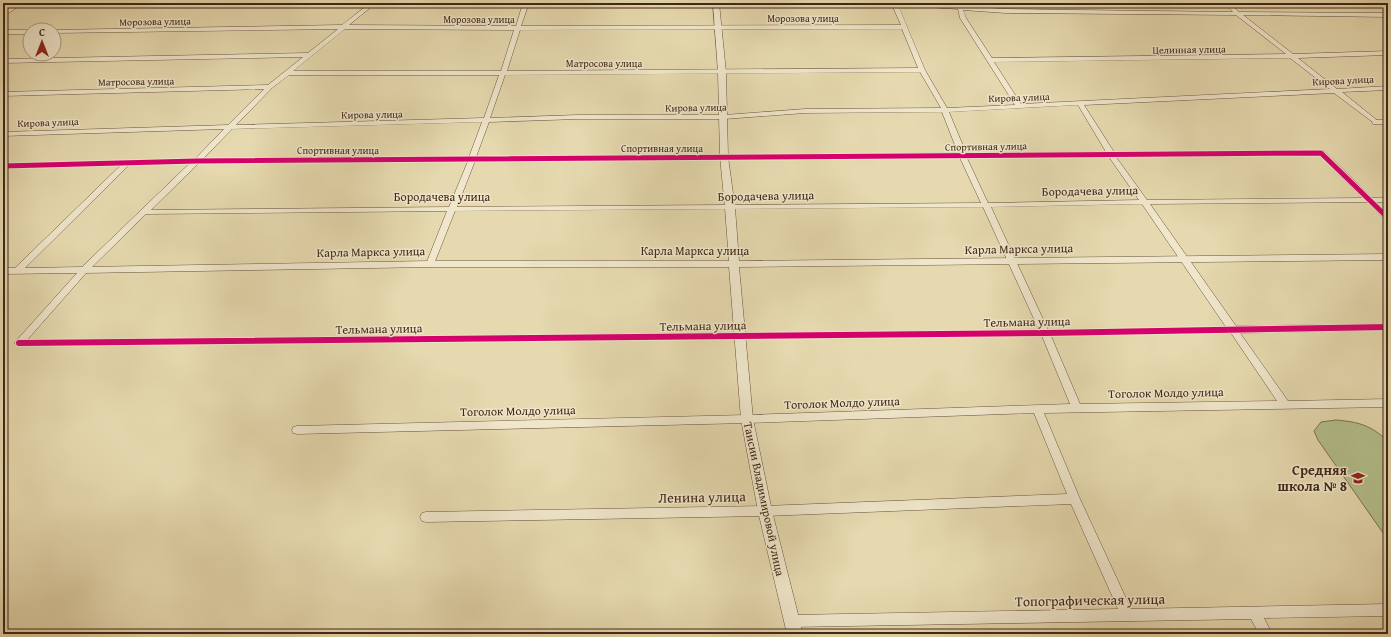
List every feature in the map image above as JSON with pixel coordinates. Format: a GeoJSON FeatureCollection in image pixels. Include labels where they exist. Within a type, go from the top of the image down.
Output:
{"type":"FeatureCollection","features":[{"type":"Feature","properties":{"kind":"street"},"geometry":{"type":"LineString","coordinates":[[3,15],[20,3]]}},
{"type":"Feature","properties":{"kind":"street"},"geometry":{"type":"LineString","coordinates":[[84,270],[197,161],[270,87],[373,3]]}},
{"type":"Feature","properties":{"kind":"street"},"geometry":{"type":"LineString","coordinates":[[430,264],[472,159],[526,3]]}},
{"type":"Feature","properties":{"kind":"street","name":"Таисии Владимировой улица"},"geometry":{"type":"LineString","coordinates":[[716,3],[722,72],[724,157],[730,208],[739,336],[747,419],[765,511],[794,628]]}},
{"type":"Feature","properties":{"kind":"street"},"geometry":{"type":"LineString","coordinates":[[886,3],[1006,11],[1388,15]]}},
{"type":"Feature","properties":{"kind":"street"},"geometry":{"type":"LineString","coordinates":[[894,3],[922,70],[945,110],[963,156],[987,205],[1077,408]]}},
{"type":"Feature","properties":{"kind":"street"},"geometry":{"type":"LineString","coordinates":[[1001,3],[1006,11]]}},
{"type":"Feature","properties":{"kind":"street"},"geometry":{"type":"LineString","coordinates":[[1226,3],[1376,122],[1388,122]]}},
{"type":"Feature","properties":{"kind":"street"},"geometry":{"type":"LineString","coordinates":[[960,8],[963,18],[1020,107]]}},
{"type":"Feature","properties":{"kind":"street","name":"Морозова улица"},"geometry":{"type":"LineString","coordinates":[[62,31],[343,27],[904,27]]}},
{"type":"Feature","properties":{"kind":"street"},"geometry":{"type":"LineString","coordinates":[[3,32],[22,32]]}},
{"type":"Feature","properties":{"kind":"street","name":"Целинная улица"},"geometry":{"type":"LineString","coordinates":[[989,60],[1293,56],[1388,53]]}},
{"type":"Feature","properties":{"kind":"street"},"geometry":{"type":"LineString","coordinates":[[3,61],[308,55]]}},
{"type":"Feature","properties":{"kind":"street","name":"Матросова улица"},"geometry":{"type":"LineString","coordinates":[[287,73],[922,70]]}},
{"type":"Feature","properties":{"kind":"street","name":"Матросова улица"},"geometry":{"type":"LineString","coordinates":[[3,94],[270,87]]}},
{"type":"Feature","properties":{"kind":"street","name":"Кирова улица"},"geometry":{"type":"LineString","coordinates":[[3,134],[485,121],[578,117],[724,117],[805,111],[945,110],[1388,88]]}},
{"type":"Feature","properties":{"kind":"street"},"geometry":{"type":"LineString","coordinates":[[1080,104],[1111,154],[1285,404]]}},
{"type":"Feature","properties":{"kind":"street","name":"Спортивная улица"},"geometry":{"type":"LineString","coordinates":[[4,168],[197,161],[1321,153],[1370,200]]}},
{"type":"Feature","properties":{"kind":"street"},"geometry":{"type":"LineString","coordinates":[[18,270],[127,163]]}},
{"type":"Feature","properties":{"kind":"street"},"geometry":{"type":"LineString","coordinates":[[1370,200],[1388,218]]}},
{"type":"Feature","properties":{"kind":"street","name":"Бородачева улица"},"geometry":{"type":"LineString","coordinates":[[144,212],[730,208],[1388,200]]}},
{"type":"Feature","properties":{"kind":"street","name":"Карла Маркса улица"},"geometry":{"type":"LineString","coordinates":[[3,271],[430,264],[1012,262],[1184,258],[1388,257]]}},
{"type":"Feature","properties":{"kind":"street","name":"Тельмана улица"},"geometry":{"type":"LineString","coordinates":[[84,270],[19,343],[1045,334],[1388,326]]}},
{"type":"Feature","properties":{"kind":"street","name":"Тоголок Молдо улица"},"geometry":{"type":"LineString","coordinates":[[297,430],[747,419],[1077,408],[1388,403]]}},
{"type":"Feature","properties":{"kind":"street"},"geometry":{"type":"LineString","coordinates":[[1038,410],[1074,499],[1127,614]]}},
{"type":"Feature","properties":{"kind":"street","name":"Ленина улица"},"geometry":{"type":"LineString","coordinates":[[426,517],[765,511],[1074,499]]}},
{"type":"Feature","properties":{"kind":"street","name":"Топографическая улица"},"geometry":{"type":"LineString","coordinates":[[794,628],[1127,614],[1388,610]]}},
{"type":"Feature","properties":{"kind":"street"},"geometry":{"type":"LineString","coordinates":[[1254,612],[1266,634]]}},
{"type":"Feature","properties":{"kind":"green space"},"geometry":{"type":"Polygon","coordinates":[[[1336,420],[1364,425],[1376,431],[1388,441],[1388,540],[1318,440],[1314,431],[1321,422],[1336,420]]]}},
{"type":"Feature","properties":{"kind":"cycle path"},"geometry":{"type":"LineString","coordinates":[[3,166],[197,161],[1321,153],[1388,218]]}},
{"type":"Feature","properties":{"kind":"cycle path"},"geometry":{"type":"LineString","coordinates":[[19,343],[1045,333],[1388,327]]}},
{"type":"Feature","properties":{"kind":"place","name":"Средняя школа № 8"},"geometry":{"type":"Point","coordinates":[1358,478]}}]}
